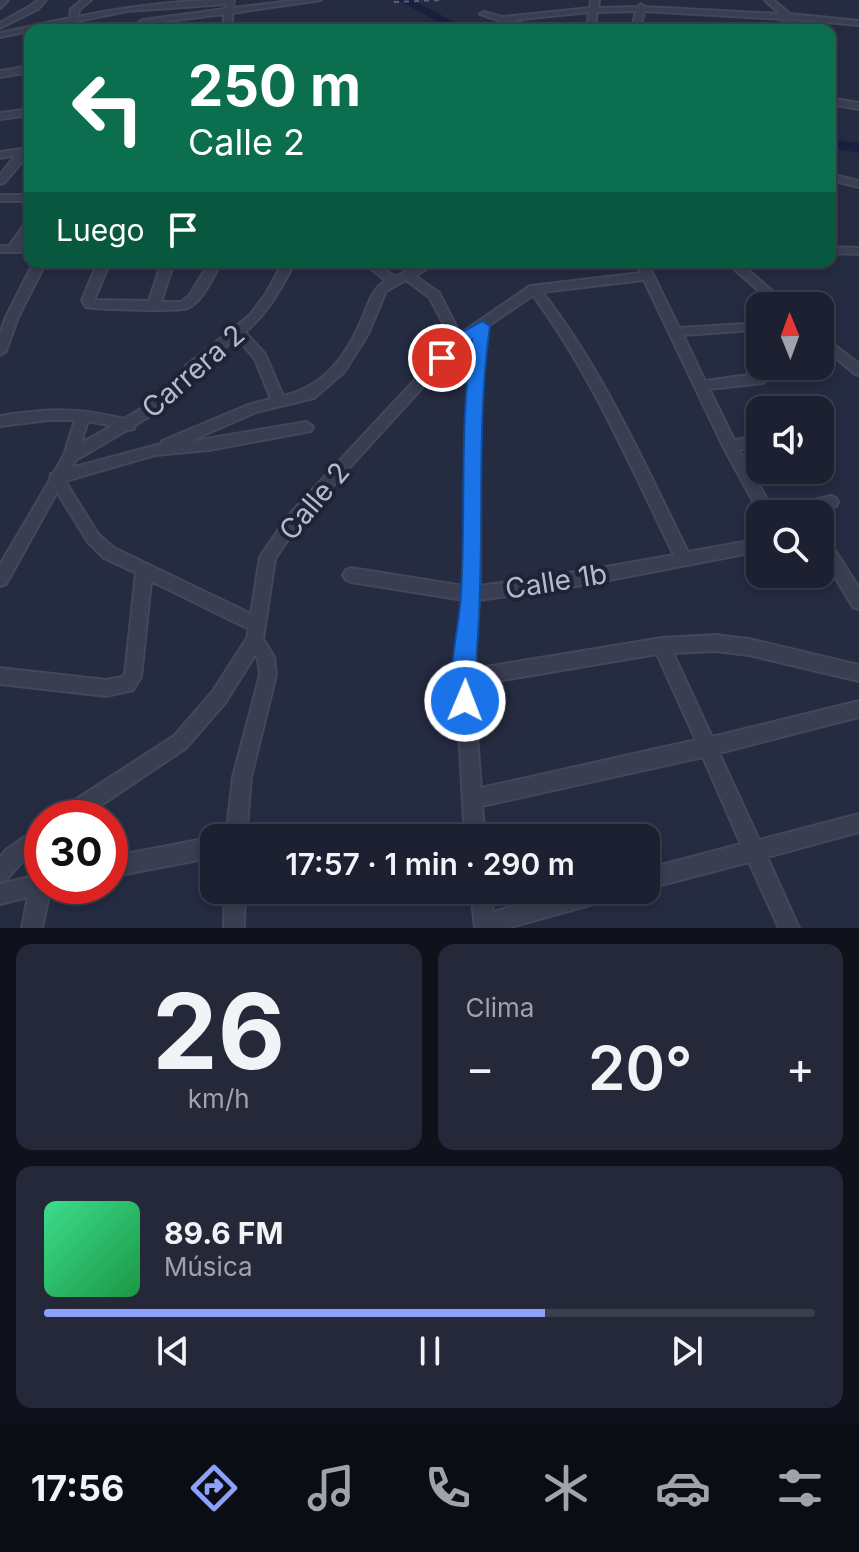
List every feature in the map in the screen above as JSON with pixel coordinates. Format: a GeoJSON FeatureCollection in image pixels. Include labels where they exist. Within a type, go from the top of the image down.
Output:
{"type":"FeatureCollection","features":[{"type":"Feature","properties":{"kind":"street"},"geometry":{"type":"LineString","coordinates":[[0,6],[4,0]]}},
{"type":"Feature","properties":{"kind":"street"},"geometry":{"type":"LineString","coordinates":[[0,26],[42,0]]}},
{"type":"Feature","properties":{"kind":"street"},"geometry":{"type":"LineString","coordinates":[[74,20],[75,9],[87,0]]}},
{"type":"Feature","properties":{"kind":"street"},"geometry":{"type":"LineString","coordinates":[[54,24],[154,3],[231,0],[228,24]]}},
{"type":"Feature","properties":{"kind":"street"},"geometry":{"type":"LineString","coordinates":[[143,22],[317,0]]}},
{"type":"Feature","properties":{"kind":"street"},"geometry":{"type":"LineString","coordinates":[[769,0],[787,16]]}},
{"type":"Feature","properties":{"kind":"street"},"geometry":{"type":"LineString","coordinates":[[592,24],[594,4]]}},
{"type":"Feature","properties":{"kind":"street"},"geometry":{"type":"LineString","coordinates":[[502,19],[594,4],[690,8],[859,23]]}},
{"type":"Feature","properties":{"kind":"street"},"geometry":{"type":"LineString","coordinates":[[637,24],[641,6]]}},
{"type":"Feature","properties":{"kind":"street"},"geometry":{"type":"LineString","coordinates":[[686,24],[690,8]]}},
{"type":"Feature","properties":{"kind":"street"},"geometry":{"type":"LineString","coordinates":[[484,14],[517,24]]}},
{"type":"Feature","properties":{"kind":"street"},"geometry":{"type":"LineString","coordinates":[[0,15],[21,15]]}},
{"type":"Feature","properties":{"kind":"street"},"geometry":{"type":"LineString","coordinates":[[786,24],[787,16]]}},
{"type":"Feature","properties":{"kind":"street"},"geometry":{"type":"LineString","coordinates":[[820,20],[820,24]]}},
{"type":"Feature","properties":{"kind":"street"},"geometry":{"type":"LineString","coordinates":[[0,35],[24,30]]}},
{"type":"Feature","properties":{"kind":"street"},"geometry":{"type":"LineString","coordinates":[[0,74],[24,70]]}},
{"type":"Feature","properties":{"kind":"street"},"geometry":{"type":"LineString","coordinates":[[836,100],[859,106]]}},
{"type":"Feature","properties":{"kind":"street"},"geometry":{"type":"LineString","coordinates":[[0,116],[24,113]]}},
{"type":"Feature","properties":{"kind":"street"},"geometry":{"type":"LineString","coordinates":[[0,155],[24,149]]}},
{"type":"Feature","properties":{"kind":"street"},"geometry":{"type":"LineString","coordinates":[[0,181],[24,153]]}},
{"type":"Feature","properties":{"kind":"street"},"geometry":{"type":"LineString","coordinates":[[836,178],[859,184]]}},
{"type":"Feature","properties":{"kind":"street"},"geometry":{"type":"LineString","coordinates":[[0,198],[24,198]]}},
{"type":"Feature","properties":{"kind":"street"},"geometry":{"type":"LineString","coordinates":[[6,249],[24,231]]}},
{"type":"Feature","properties":{"kind":"street"},"geometry":{"type":"LineString","coordinates":[[836,250],[859,251]]}},
{"type":"Feature","properties":{"kind":"street"},"geometry":{"type":"LineString","coordinates":[[0,351],[6,317],[36,268]]}},
{"type":"Feature","properties":{"kind":"street"},"geometry":{"type":"LineString","coordinates":[[101,268],[88,300],[90,304],[177,308],[189,303],[212,268]]}},
{"type":"Feature","properties":{"kind":"street"},"geometry":{"type":"LineString","coordinates":[[153,307],[166,268]]}},
{"type":"Feature","properties":{"kind":"street","name":"Carrera 2"},"geometry":{"type":"LineString","coordinates":[[0,579],[71,456],[129,425],[158,405],[191,368],[238,332],[271,296],[286,268]]}},
{"type":"Feature","properties":{"kind":"street"},"geometry":{"type":"LineString","coordinates":[[377,268],[393,281]]}},
{"type":"Feature","properties":{"kind":"street"},"geometry":{"type":"LineString","coordinates":[[237,824],[242,777],[268,675],[266,657],[256,633],[109,553],[93,538],[56,478],[155,450],[253,408],[309,395],[340,369],[362,334],[381,289],[422,268]]}},
{"type":"Feature","properties":{"kind":"street"},"geometry":{"type":"LineString","coordinates":[[739,268],[767,292]]}},
{"type":"Feature","properties":{"kind":"street"},"geometry":{"type":"LineString","coordinates":[[644,269],[730,446],[760,500]]}},
{"type":"Feature","properties":{"kind":"street","name":"Calle 2"},"geometry":{"type":"LineString","coordinates":[[92,800],[180,742],[219,697],[256,633],[268,557],[294,519],[458,341],[534,289],[644,269]]}},
{"type":"Feature","properties":{"kind":"street"},"geometry":{"type":"LineString","coordinates":[[408,276],[435,296],[458,341]]}},
{"type":"Feature","properties":{"kind":"street"},"geometry":{"type":"LineString","coordinates":[[534,289],[556,318],[616,422],[684,560]]}},
{"type":"Feature","properties":{"kind":"street"},"geometry":{"type":"LineString","coordinates":[[474,824],[464,679],[472,594],[474,382],[482,326]]}},
{"type":"Feature","properties":{"kind":"street"},"geometry":{"type":"LineString","coordinates":[[674,332],[741,327]]}},
{"type":"Feature","properties":{"kind":"street"},"geometry":{"type":"LineString","coordinates":[[238,332],[261,357],[279,402]]}},
{"type":"Feature","properties":{"kind":"street"},"geometry":{"type":"LineString","coordinates":[[834,350],[859,371]]}},
{"type":"Feature","properties":{"kind":"street"},"geometry":{"type":"LineString","coordinates":[[700,386],[747,380]]}},
{"type":"Feature","properties":{"kind":"street"},"geometry":{"type":"LineString","coordinates":[[0,421],[52,413],[83,414],[129,425]]}},
{"type":"Feature","properties":{"kind":"street"},"geometry":{"type":"LineString","coordinates":[[71,456],[83,414]]}},
{"type":"Feature","properties":{"kind":"street"},"geometry":{"type":"LineString","coordinates":[[155,450],[209,445],[306,427]]}},
{"type":"Feature","properties":{"kind":"street"},"geometry":{"type":"LineString","coordinates":[[730,446],[746,443]]}},
{"type":"Feature","properties":{"kind":"street","name":"Calle 1b"},"geometry":{"type":"LineString","coordinates":[[351,575],[472,594],[746,548]]}},
{"type":"Feature","properties":{"kind":"street"},"geometry":{"type":"LineString","coordinates":[[834,562],[859,602]]}},
{"type":"Feature","properties":{"kind":"street"},"geometry":{"type":"LineString","coordinates":[[0,676],[106,688],[127,684],[133,677],[144,571]]}},
{"type":"Feature","properties":{"kind":"street"},"geometry":{"type":"LineString","coordinates":[[464,679],[662,646],[715,643],[749,647],[859,673]]}},
{"type":"Feature","properties":{"kind":"street"},"geometry":{"type":"LineString","coordinates":[[662,646],[789,928]]}},
{"type":"Feature","properties":{"kind":"street"},"geometry":{"type":"LineString","coordinates":[[471,799],[706,747],[859,709]]}},
{"type":"Feature","properties":{"kind":"street"},"geometry":{"type":"LineString","coordinates":[[660,875],[859,823]]}},
{"type":"Feature","properties":{"kind":"street"},"geometry":{"type":"LineString","coordinates":[[0,872],[24,849]]}},
{"type":"Feature","properties":{"kind":"street"},"geometry":{"type":"LineString","coordinates":[[128,864],[200,850]]}},
{"type":"Feature","properties":{"kind":"street"},"geometry":{"type":"LineString","coordinates":[[0,894],[24,888]]}},
{"type":"Feature","properties":{"kind":"street"},"geometry":{"type":"LineString","coordinates":[[32,928],[37,904]]}},
{"type":"Feature","properties":{"kind":"street"},"geometry":{"type":"LineString","coordinates":[[234,928],[235,904]]}},
{"type":"Feature","properties":{"kind":"street"},"geometry":{"type":"LineString","coordinates":[[483,904],[485,926],[560,904]]}},
{"type":"Feature","properties":{"kind":"waterway"},"geometry":{"type":"LineString","coordinates":[[404,0],[451,24]]}},
{"type":"Feature","properties":{"kind":"waterway"},"geometry":{"type":"LineString","coordinates":[[836,144],[859,148]]}},
{"type":"Feature","properties":{"kind":"railway"},"geometry":{"type":"LineString","coordinates":[[394,2],[443,0]]}},
{"type":"Feature","properties":{"kind":"route"},"geometry":{"type":"LineString","coordinates":[[442,358],[458,341],[482,326],[476,347],[474,382],[472,594],[464,679],[465,701]]}}]}
